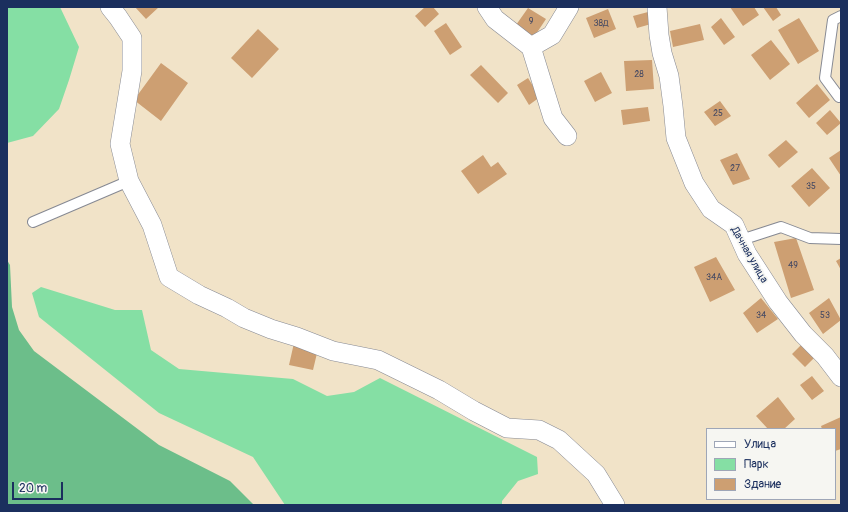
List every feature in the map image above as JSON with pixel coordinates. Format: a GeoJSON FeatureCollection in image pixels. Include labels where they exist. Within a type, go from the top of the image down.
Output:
{"type":"FeatureCollection","features":[{"type":"Feature","properties":{"kind":"street"},"geometry":{"type":"LineString","coordinates":[[110,7],[132,38],[132,72],[120,144],[129,181],[152,225],[169,277],[244,318],[271,329],[333,351],[378,360],[439,390],[474,411],[507,428],[539,430],[559,440],[596,474],[615,505]]}},
{"type":"Feature","properties":{"kind":"street"},"geometry":{"type":"LineString","coordinates":[[487,7],[495,19],[531,47],[553,118],[567,136]]}},
{"type":"Feature","properties":{"kind":"street"},"geometry":{"type":"LineString","coordinates":[[531,47],[552,35],[568,7]]}},
{"type":"Feature","properties":{"kind":"street","name":"Дачная улица"},"geometry":{"type":"LineString","coordinates":[[657,7],[661,47],[673,106],[676,138],[694,183],[712,209],[734,225],[747,254],[778,302],[803,334],[825,356],[841,377]]}},
{"type":"Feature","properties":{"kind":"lane"},"geometry":{"type":"LineString","coordinates":[[839,98],[825,78],[832,20],[841,16]]}},
{"type":"Feature","properties":{"kind":"lane"},"geometry":{"type":"LineString","coordinates":[[33,222],[129,181]]}},
{"type":"Feature","properties":{"kind":"lane"},"geometry":{"type":"LineString","coordinates":[[741,240],[781,227],[810,238],[841,239]]}},
{"type":"Feature","properties":{"kind":"green space"},"geometry":{"type":"Polygon","coordinates":[[[7,7],[60,7],[79,47],[59,109],[33,136],[7,143],[7,7]]]}},
{"type":"Feature","properties":{"kind":"green space"},"geometry":{"type":"Polygon","coordinates":[[[7,260],[10,265],[12,307],[19,330],[34,351],[159,445],[230,481],[254,505],[7,505],[7,260]]]}},
{"type":"Feature","properties":{"kind":"green space"},"geometry":{"type":"Polygon","coordinates":[[[41,287],[115,310],[142,310],[151,350],[179,369],[293,379],[327,396],[354,392],[380,378],[537,457],[538,474],[518,481],[502,501],[502,505],[285,505],[253,457],[159,413],[39,317],[32,293],[41,287]]]}},
{"type":"Feature","properties":{"kind":"building"},"geometry":{"type":"Polygon","coordinates":[[[135,7],[159,7],[146,19],[135,7]]]}},
{"type":"Feature","properties":{"kind":"building"},"geometry":{"type":"Polygon","coordinates":[[[425,7],[433,7],[439,14],[425,27],[415,16],[425,7]]]}},
{"type":"Feature","properties":{"kind":"building"},"geometry":{"type":"Polygon","coordinates":[[[730,7],[754,7],[759,15],[743,26],[730,7]]]}},
{"type":"Feature","properties":{"kind":"building"},"geometry":{"type":"Polygon","coordinates":[[[763,7],[776,7],[781,15],[773,21],[763,7]]]}},
{"type":"Feature","properties":{"kind":"building"},"geometry":{"type":"Polygon","coordinates":[[[528,8],[546,19],[534,37],[516,25],[528,8]]]}},
{"type":"Feature","properties":{"kind":"building"},"geometry":{"type":"Polygon","coordinates":[[[608,9],[616,29],[594,38],[586,18],[608,9]]]}},
{"type":"Feature","properties":{"kind":"building"},"geometry":{"type":"Polygon","coordinates":[[[648,12],[651,24],[637,28],[633,16],[648,12]]]}},
{"type":"Feature","properties":{"kind":"building"},"geometry":{"type":"Polygon","coordinates":[[[721,18],[735,37],[724,45],[711,27],[721,18]]]}},
{"type":"Feature","properties":{"kind":"building"},"geometry":{"type":"Polygon","coordinates":[[[799,18],[819,51],[798,64],[778,30],[799,18]]]}},
{"type":"Feature","properties":{"kind":"building"},"geometry":{"type":"Polygon","coordinates":[[[446,23],[462,47],[450,55],[434,31],[446,23]]]}},
{"type":"Feature","properties":{"kind":"building"},"geometry":{"type":"Polygon","coordinates":[[[700,24],[704,40],[673,47],[670,31],[700,24]]]}},
{"type":"Feature","properties":{"kind":"building"},"geometry":{"type":"Polygon","coordinates":[[[258,29],[279,49],[252,78],[231,58],[258,29]]]}},
{"type":"Feature","properties":{"kind":"building"},"geometry":{"type":"Polygon","coordinates":[[[771,40],[790,64],[770,80],[751,55],[771,40]]]}},
{"type":"Feature","properties":{"kind":"building"},"geometry":{"type":"Polygon","coordinates":[[[652,60],[654,89],[626,91],[624,61],[652,60]]]}},
{"type":"Feature","properties":{"kind":"building"},"geometry":{"type":"Polygon","coordinates":[[[161,63],[188,83],[161,121],[134,100],[161,63]]]}},
{"type":"Feature","properties":{"kind":"building"},"geometry":{"type":"Polygon","coordinates":[[[481,65],[508,93],[498,103],[470,75],[481,65]]]}},
{"type":"Feature","properties":{"kind":"building"},"geometry":{"type":"Polygon","coordinates":[[[601,72],[612,93],[595,102],[584,81],[601,72]]]}},
{"type":"Feature","properties":{"kind":"building"},"geometry":{"type":"Polygon","coordinates":[[[528,78],[540,97],[529,105],[517,85],[528,78]]]}},
{"type":"Feature","properties":{"kind":"building"},"geometry":{"type":"Polygon","coordinates":[[[817,84],[830,100],[809,118],[796,103],[817,84]]]}},
{"type":"Feature","properties":{"kind":"building"},"geometry":{"type":"Polygon","coordinates":[[[720,101],[731,116],[715,126],[704,112],[720,101]]]}},
{"type":"Feature","properties":{"kind":"building"},"geometry":{"type":"Polygon","coordinates":[[[648,107],[650,121],[623,125],[621,110],[648,107]]]}},
{"type":"Feature","properties":{"kind":"building"},"geometry":{"type":"Polygon","coordinates":[[[830,110],[841,123],[827,135],[816,123],[830,110]]]}},
{"type":"Feature","properties":{"kind":"building"},"geometry":{"type":"Polygon","coordinates":[[[786,140],[798,152],[779,168],[768,155],[786,140]]]}},
{"type":"Feature","properties":{"kind":"building"},"geometry":{"type":"Polygon","coordinates":[[[841,150],[841,176],[829,158],[841,150]]]}},
{"type":"Feature","properties":{"kind":"building"},"geometry":{"type":"Polygon","coordinates":[[[737,153],[750,179],[733,185],[720,160],[737,153]]]}},
{"type":"Feature","properties":{"kind":"building"},"geometry":{"type":"Polygon","coordinates":[[[483,155],[491,167],[498,162],[507,174],[478,194],[461,171],[483,155]]]}},
{"type":"Feature","properties":{"kind":"building"},"geometry":{"type":"Polygon","coordinates":[[[812,168],[830,188],[809,207],[791,186],[812,168]]]}},
{"type":"Feature","properties":{"kind":"building"},"geometry":{"type":"Polygon","coordinates":[[[796,238],[814,290],[791,298],[774,242],[796,238]]]}},
{"type":"Feature","properties":{"kind":"building"},"geometry":{"type":"Polygon","coordinates":[[[716,257],[735,290],[710,302],[694,267],[716,257]]]}},
{"type":"Feature","properties":{"kind":"building"},"geometry":{"type":"Polygon","coordinates":[[[841,258],[841,270],[836,261],[841,258]]]}},
{"type":"Feature","properties":{"kind":"building"},"geometry":{"type":"Polygon","coordinates":[[[761,298],[778,319],[757,333],[743,313],[761,298]]]}},
{"type":"Feature","properties":{"kind":"building"},"geometry":{"type":"Polygon","coordinates":[[[829,298],[841,320],[823,334],[809,313],[829,298]]]}},
{"type":"Feature","properties":{"kind":"building"},"geometry":{"type":"Polygon","coordinates":[[[294,343],[318,349],[313,370],[289,365],[294,343]]]}},
{"type":"Feature","properties":{"kind":"building"},"geometry":{"type":"Polygon","coordinates":[[[801,345],[814,358],[805,367],[792,354],[801,345]]]}},
{"type":"Feature","properties":{"kind":"building"},"geometry":{"type":"Polygon","coordinates":[[[812,376],[824,391],[812,400],[800,385],[812,376]]]}},
{"type":"Feature","properties":{"kind":"building"},"geometry":{"type":"Polygon","coordinates":[[[778,397],[795,419],[785,428],[767,428],[756,416],[778,397]]]}},
{"type":"Feature","properties":{"kind":"building"},"geometry":{"type":"Polygon","coordinates":[[[841,417],[841,449],[836,451],[836,428],[822,428],[821,426],[841,417]]]}}]}
